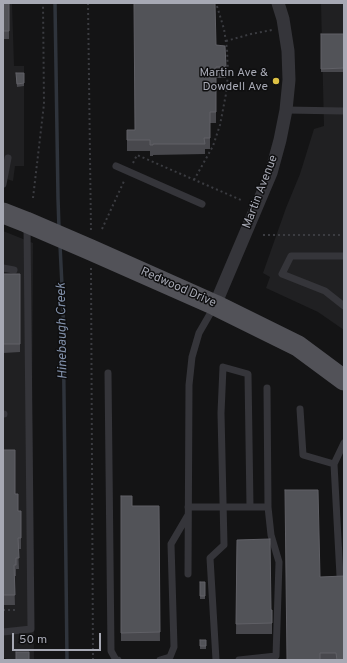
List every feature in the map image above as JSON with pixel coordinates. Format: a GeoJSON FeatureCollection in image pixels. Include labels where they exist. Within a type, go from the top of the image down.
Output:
{"type":"FeatureCollection","features":[{"type":"Feature","properties":{"kind":"main road","name":"Redwood Drive"},"geometry":{"type":"LineString","coordinates":[[3,214],[34,225],[216,305],[298,346],[344,380]]}},
{"type":"Feature","properties":{"kind":"street","name":"Martin Avenue"},"geometry":{"type":"LineString","coordinates":[[216,305],[271,173],[280,140],[286,110],[289,80],[288,51],[284,19],[278,3]]}},
{"type":"Feature","properties":{"kind":"lane"},"geometry":{"type":"LineString","coordinates":[[286,110],[344,111]]}},
{"type":"Feature","properties":{"kind":"lane"},"geometry":{"type":"LineString","coordinates":[[3,184],[8,158]]}},
{"type":"Feature","properties":{"kind":"lane"},"geometry":{"type":"LineString","coordinates":[[116,166],[202,204]]}},
{"type":"Feature","properties":{"kind":"lane"},"geometry":{"type":"LineString","coordinates":[[3,632],[31,629],[34,225]]}},
{"type":"Feature","properties":{"kind":"lane"},"geometry":{"type":"LineString","coordinates":[[344,256],[291,256],[282,274],[325,291],[344,306]]}},
{"type":"Feature","properties":{"kind":"lane"},"geometry":{"type":"LineString","coordinates":[[3,268],[14,270]]}},
{"type":"Feature","properties":{"kind":"lane"},"geometry":{"type":"LineString","coordinates":[[188,574],[189,385],[192,357],[200,333],[216,305]]}},
{"type":"Feature","properties":{"kind":"lane"},"geometry":{"type":"LineString","coordinates":[[216,660],[210,558],[224,545],[221,413],[223,367],[248,374],[250,506]]}},
{"type":"Feature","properties":{"kind":"lane"},"geometry":{"type":"LineString","coordinates":[[108,373],[111,650],[116,660],[118,660]]}},
{"type":"Feature","properties":{"kind":"lane"},"geometry":{"type":"LineString","coordinates":[[239,660],[276,656],[279,562],[271,535],[268,506],[267,388]]}},
{"type":"Feature","properties":{"kind":"lane"},"geometry":{"type":"LineString","coordinates":[[300,409],[303,455],[334,464]]}},
{"type":"Feature","properties":{"kind":"lane"},"geometry":{"type":"LineString","coordinates":[[344,443],[334,464],[340,576],[344,576]]}},
{"type":"Feature","properties":{"kind":"lane"},"geometry":{"type":"LineString","coordinates":[[188,506],[268,506]]}},
{"type":"Feature","properties":{"kind":"lane"},"geometry":{"type":"LineString","coordinates":[[160,660],[170,657],[174,647],[171,544],[188,515]]}},
{"type":"Feature","properties":{"kind":"path"},"geometry":{"type":"LineString","coordinates":[[33,198],[44,104],[43,3]]}},
{"type":"Feature","properties":{"kind":"path"},"geometry":{"type":"LineString","coordinates":[[88,3],[82,246],[93,660]]}},
{"type":"Feature","properties":{"kind":"path"},"geometry":{"type":"LineString","coordinates":[[194,180],[212,146],[220,125],[228,74],[224,29],[216,3]]}},
{"type":"Feature","properties":{"kind":"path"},"geometry":{"type":"LineString","coordinates":[[226,41],[272,30]]}},
{"type":"Feature","properties":{"kind":"path"},"geometry":{"type":"LineString","coordinates":[[263,235],[344,235]]}},
{"type":"Feature","properties":{"kind":"path"},"geometry":{"type":"LineString","coordinates":[[3,610],[16,610]]}},
{"type":"Feature","properties":{"kind":"shaded area"},"geometry":{"type":"Polygon","coordinates":[[[3,3],[12,3],[14,66],[24,66],[24,166],[15,166],[13,181],[3,178],[3,3]]]}},
{"type":"Feature","properties":{"kind":"shaded area"},"geometry":{"type":"Polygon","coordinates":[[[321,3],[344,3],[344,330],[318,312],[266,288],[270,277],[263,273],[286,208],[300,174],[314,129],[324,126],[321,3]]]}},
{"type":"Feature","properties":{"kind":"shaded area"},"geometry":{"type":"Polygon","coordinates":[[[3,231],[33,243],[32,408],[34,660],[9,660],[3,657],[3,231]]]}},
{"type":"Feature","properties":{"kind":"building"},"geometry":{"type":"Polygon","coordinates":[[[3,3],[9,3],[9,31],[3,31],[3,3]]]}},
{"type":"Feature","properties":{"kind":"building"},"geometry":{"type":"Polygon","coordinates":[[[134,3],[215,3],[216,45],[225,46],[226,67],[216,67],[216,112],[210,112],[210,138],[204,138],[205,144],[150,145],[150,140],[127,140],[127,130],[135,130],[134,3]]]}},
{"type":"Feature","properties":{"kind":"building"},"geometry":{"type":"Polygon","coordinates":[[[321,34],[344,34],[344,68],[321,69],[321,34]]]}},
{"type":"Feature","properties":{"kind":"building"},"geometry":{"type":"Polygon","coordinates":[[[16,73],[24,73],[24,83],[17,84],[16,73]]]}},
{"type":"Feature","properties":{"kind":"building"},"geometry":{"type":"Polygon","coordinates":[[[3,274],[20,274],[20,344],[3,344],[3,274]]]}},
{"type":"Feature","properties":{"kind":"building"},"geometry":{"type":"Polygon","coordinates":[[[3,450],[15,450],[15,494],[18,494],[18,511],[21,511],[21,538],[18,538],[19,558],[16,558],[16,565],[14,565],[15,595],[3,595],[3,450]]]}},
{"type":"Feature","properties":{"kind":"building"},"geometry":{"type":"Polygon","coordinates":[[[285,490],[318,490],[320,577],[344,576],[344,660],[337,660],[336,653],[320,653],[320,660],[287,660],[285,490]]]}},
{"type":"Feature","properties":{"kind":"building"},"geometry":{"type":"Polygon","coordinates":[[[121,496],[132,496],[132,506],[159,506],[160,632],[121,633],[121,496]]]}},
{"type":"Feature","properties":{"kind":"building"},"geometry":{"type":"Polygon","coordinates":[[[270,539],[272,623],[236,624],[237,540],[270,539]]]}},
{"type":"Feature","properties":{"kind":"building"},"geometry":{"type":"Polygon","coordinates":[[[200,582],[205,582],[205,596],[200,596],[200,582]]]}},
{"type":"Feature","properties":{"kind":"building"},"geometry":{"type":"Polygon","coordinates":[[[200,640],[206,640],[206,646],[200,646],[200,640]]]}},
{"type":"Feature","properties":{"kind":"building"},"geometry":{"type":"Polygon","coordinates":[[[16,652],[29,652],[29,660],[16,660],[16,652]]]}},
{"type":"Feature","properties":{"kind":"waterway","name":"Hinebaugh Creek"},"geometry":{"type":"LineString","coordinates":[[55,3],[59,229]]}},
{"type":"Feature","properties":{"kind":"waterway","name":"Hinebaugh Creek"},"geometry":{"type":"LineString","coordinates":[[60,245],[63,306],[67,660]]}},
{"type":"Feature","properties":{"kind":"place","name":"Martin Ave & Dowdell Ave"},"geometry":{"type":"Point","coordinates":[276,81]}}]}
